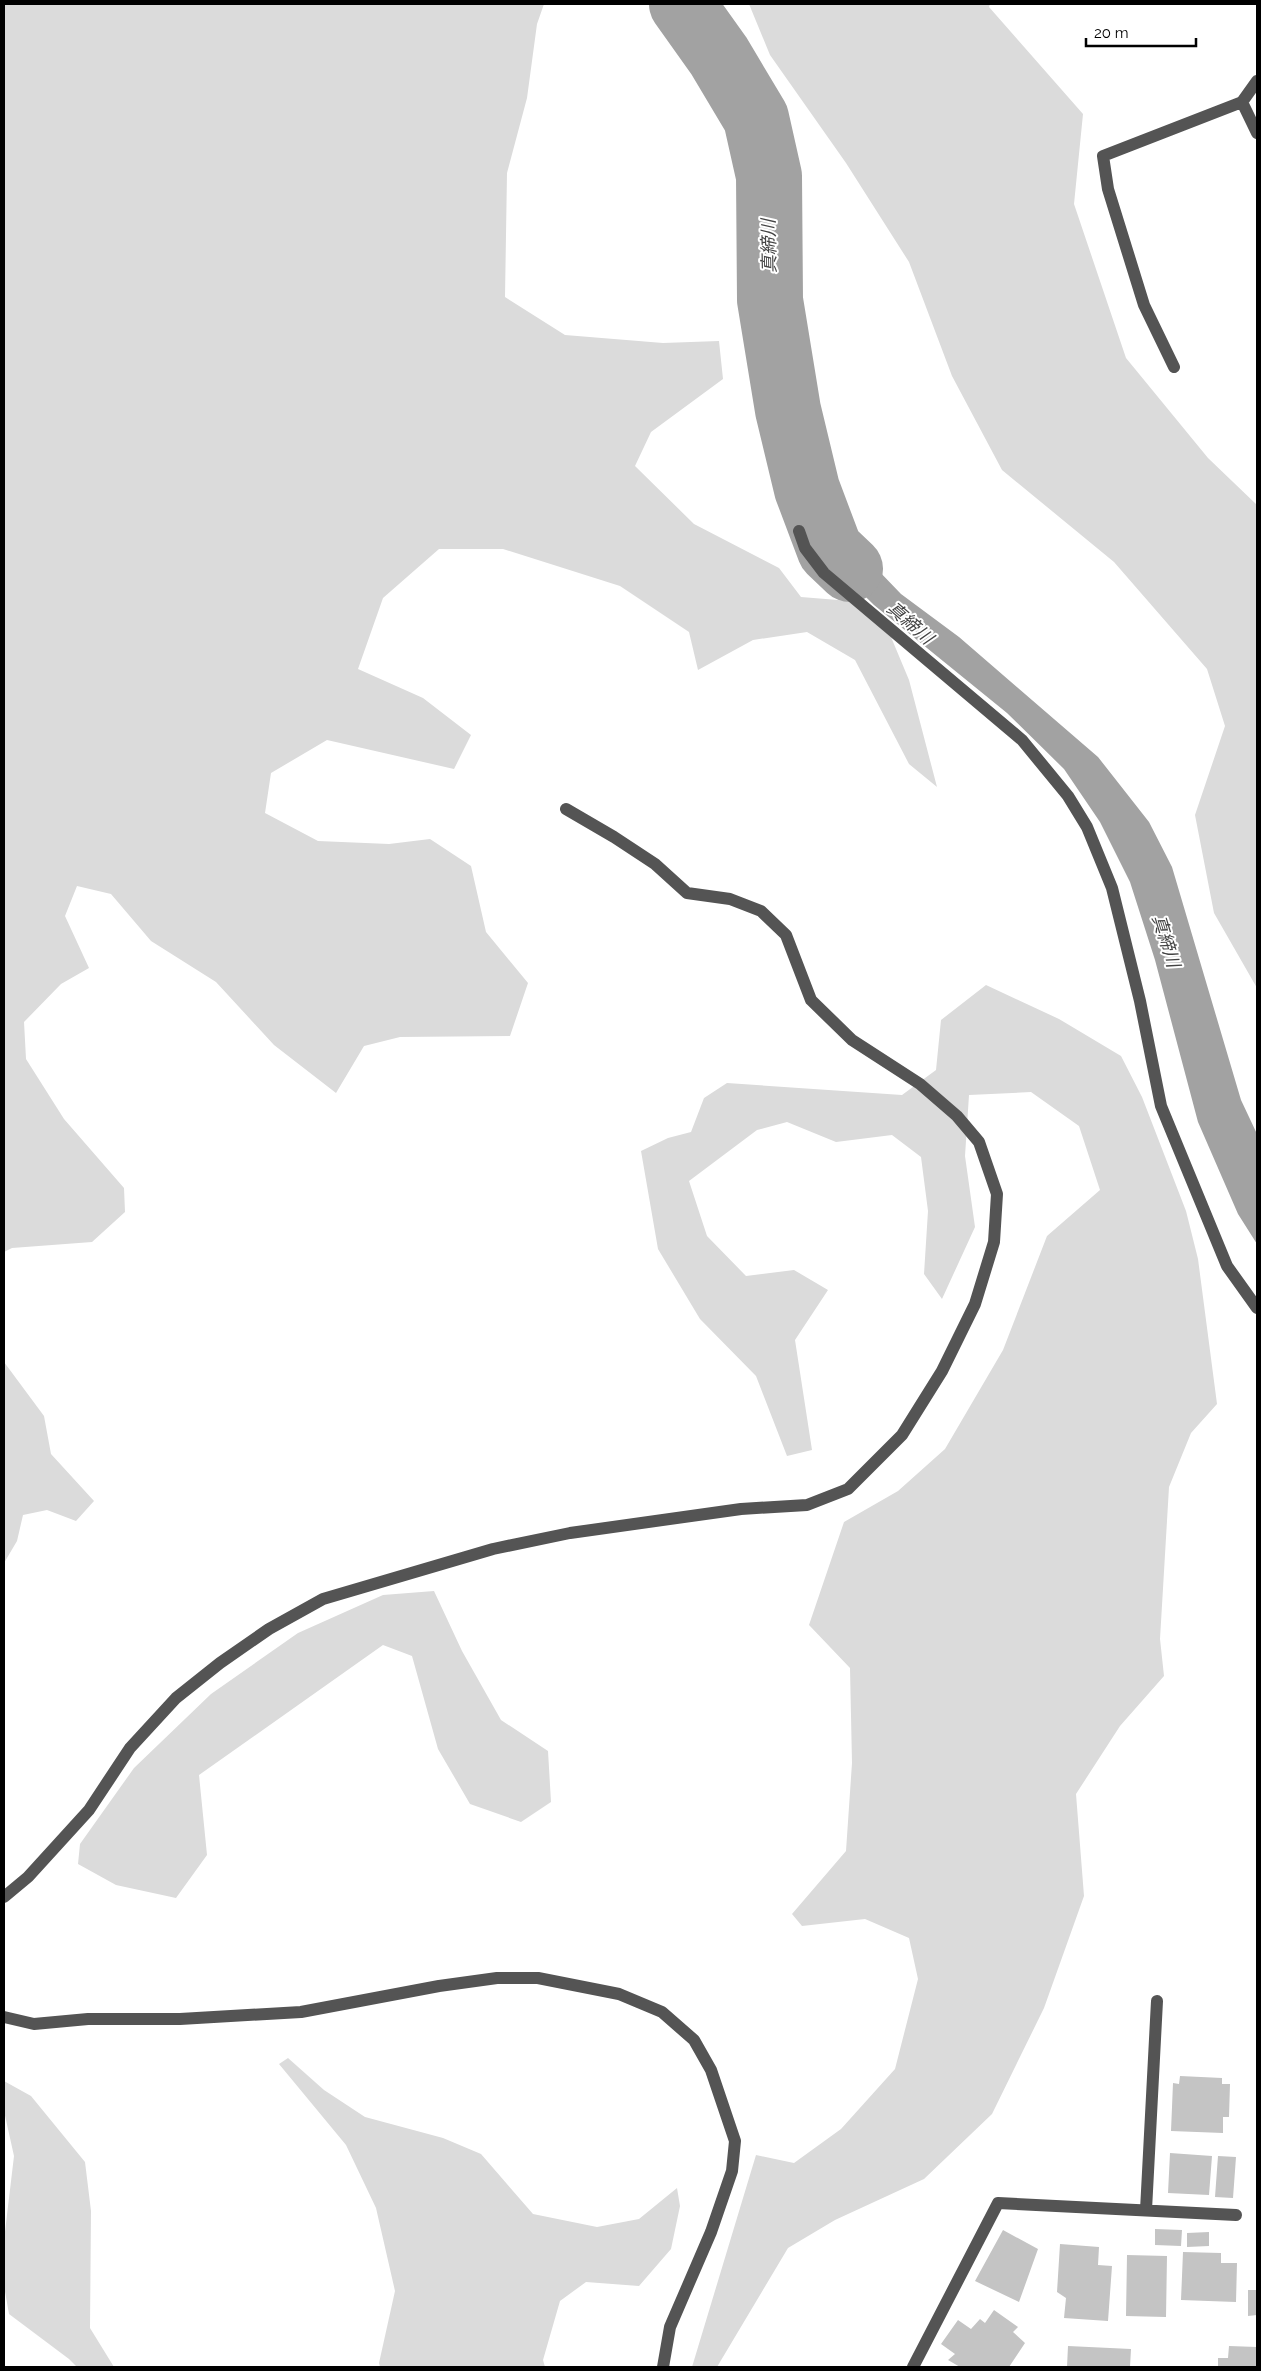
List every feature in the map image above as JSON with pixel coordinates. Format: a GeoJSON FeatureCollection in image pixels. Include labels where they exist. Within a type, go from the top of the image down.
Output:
{"type":"FeatureCollection","features":[{"type":"Feature","properties":{"kind":"street"},"geometry":{"type":"LineString","coordinates":[[1174,367],[1144,305],[1108,189],[1103,156],[1242,102],[1257,80]]}},
{"type":"Feature","properties":{"kind":"street"},"geometry":{"type":"LineString","coordinates":[[1242,102],[1257,133]]}},
{"type":"Feature","properties":{"kind":"street"},"geometry":{"type":"LineString","coordinates":[[799,531],[805,548],[824,573],[1022,740],[1068,796],[1087,826],[1112,888],[1140,1001],[1161,1106],[1227,1266],[1257,1308]]}},
{"type":"Feature","properties":{"kind":"street"},"geometry":{"type":"LineString","coordinates":[[4,1897],[28,1877],[89,1810],[130,1748],[176,1698],[220,1663],[269,1629],[323,1599],[493,1549],[570,1532],[741,1510],[807,1505],[815,1502],[848,1489],[902,1436],[942,1371],[975,1304],[994,1242],[997,1194],[979,1142],[957,1116],[920,1084],[852,1040],[810,1000],[786,934],[761,911],[730,899],[687,892],[655,864],[566,809]]}},
{"type":"Feature","properties":{"kind":"street"},"geometry":{"type":"LineString","coordinates":[[4,2018],[34,2024],[88,2019],[180,2019],[300,2012],[440,1986],[497,1978],[538,1978],[619,1994],[662,2012],[694,2040],[712,2070],[735,2141],[732,2171],[711,2232],[670,2327],[663,2367]]}},
{"type":"Feature","properties":{"kind":"street"},"geometry":{"type":"LineString","coordinates":[[1146,2210],[1157,2000]]}},
{"type":"Feature","properties":{"kind":"street"},"geometry":{"type":"LineString","coordinates":[[913,2367],[998,2203],[1236,2215]]}},
{"type":"Feature","properties":{"kind":"shaded area"},"geometry":{"type":"Polygon","coordinates":[[[4,4],[544,4],[537,24],[527,98],[507,173],[505,297],[565,335],[663,343],[719,341],[723,379],[651,432],[635,466],[694,524],[779,568],[801,597],[850,601],[891,637],[909,680],[937,787],[909,764],[855,660],[807,632],[753,640],[698,670],[689,632],[620,586],[503,549],[439,549],[383,598],[358,669],[423,698],[471,735],[454,769],[327,740],[271,773],[265,813],[318,841],[389,844],[430,839],[471,866],[486,932],[528,983],[510,1036],[400,1037],[364,1046],[336,1093],[274,1045],[216,982],[151,941],[111,894],[77,886],[65,916],[89,968],[61,984],[24,1022],[26,1059],[64,1119],[124,1188],[125,1212],[92,1242],[12,1248],[4,1252],[4,4]]]}},
{"type":"Feature","properties":{"kind":"shaded area"},"geometry":{"type":"Polygon","coordinates":[[[749,4],[990,4],[989,7],[1083,114],[1074,204],[1126,358],[1208,458],[1257,505],[1257,988],[1214,913],[1195,815],[1225,726],[1207,669],[1114,562],[1002,470],[952,376],[909,262],[846,163],[770,55],[749,4]]]}},
{"type":"Feature","properties":{"kind":"shaded area"},"geometry":{"type":"Polygon","coordinates":[[[986,985],[1059,1019],[1121,1056],[1142,1097],[1186,1211],[1198,1259],[1217,1404],[1191,1433],[1169,1487],[1160,1639],[1164,1676],[1120,1726],[1076,1794],[1084,1896],[1044,2008],[992,2114],[924,2179],[835,2220],[788,2248],[717,2367],[692,2367],[756,2155],[794,2163],[841,2129],[895,2069],[918,1979],[909,1938],[865,1919],[802,1926],[792,1914],[846,1851],[852,1763],[850,1668],[809,1625],[844,1522],[898,1491],[945,1449],[1003,1350],[1047,1236],[1100,1190],[1079,1126],[1031,1092],[969,1095],[965,1156],[975,1227],[942,1299],[924,1274],[928,1211],[921,1157],[892,1135],[836,1142],[787,1122],[757,1130],[689,1181],[707,1236],[746,1276],[794,1270],[828,1290],[795,1340],[812,1450],[787,1456],[756,1376],[700,1319],[658,1249],[641,1151],[668,1138],[691,1132],[704,1098],[727,1083],[902,1095],[936,1070],[941,1020],[986,985]]]}},
{"type":"Feature","properties":{"kind":"shaded area"},"geometry":{"type":"Polygon","coordinates":[[[4,1362],[44,1416],[51,1454],[94,1501],[76,1521],[47,1510],[23,1515],[17,1541],[4,1563],[4,1362]]]}},
{"type":"Feature","properties":{"kind":"shaded area"},"geometry":{"type":"Polygon","coordinates":[[[434,1591],[462,1651],[501,1720],[548,1751],[551,1802],[521,1822],[470,1804],[438,1749],[412,1656],[383,1645],[199,1775],[207,1855],[176,1898],[116,1885],[78,1864],[80,1844],[134,1768],[211,1694],[298,1633],[383,1595],[434,1591]]]}},
{"type":"Feature","properties":{"kind":"shaded area"},"geometry":{"type":"Polygon","coordinates":[[[288,2058],[324,2090],[365,2117],[443,2138],[481,2154],[533,2214],[597,2227],[639,2219],[677,2188],[680,2206],[671,2249],[639,2286],[586,2282],[560,2301],[543,2360],[545,2367],[380,2367],[379,2363],[395,2291],[376,2208],[346,2145],[279,2064],[288,2058]]]}},
{"type":"Feature","properties":{"kind":"shaded area"},"geometry":{"type":"Polygon","coordinates":[[[4,2081],[31,2096],[85,2162],[91,2211],[90,2328],[114,2367],[77,2367],[9,2314],[4,2286],[4,2240],[14,2156],[4,2111],[4,2081]]]}},
{"type":"Feature","properties":{"kind":"water"},"geometry":{"type":"Polygon","coordinates":[[[807,489],[850,541],[901,594],[959,637],[1098,757],[1149,822],[1172,867],[1241,1100],[1257,1134],[1257,1244],[1238,1214],[1198,1122],[1155,960],[1130,882],[1100,822],[1064,769],[1007,713],[874,605],[827,559],[809,535],[807,489]]]}},
{"type":"Feature","properties":{"kind":"building"},"geometry":{"type":"Polygon","coordinates":[[[1180,2076],[1222,2078],[1222,2084],[1230,2084],[1229,2117],[1223,2117],[1223,2133],[1171,2131],[1173,2083],[1179,2084],[1180,2076]]]}},
{"type":"Feature","properties":{"kind":"building"},"geometry":{"type":"Polygon","coordinates":[[[1170,2153],[1212,2156],[1209,2195],[1168,2193],[1170,2153]]]}},
{"type":"Feature","properties":{"kind":"building"},"geometry":{"type":"Polygon","coordinates":[[[1218,2156],[1236,2157],[1233,2198],[1215,2197],[1218,2156]]]}},
{"type":"Feature","properties":{"kind":"building"},"geometry":{"type":"Polygon","coordinates":[[[1155,2229],[1182,2230],[1181,2246],[1155,2245],[1155,2229]]]}},
{"type":"Feature","properties":{"kind":"building"},"geometry":{"type":"Polygon","coordinates":[[[1003,2230],[1038,2249],[1019,2302],[975,2281],[1003,2230]]]}},
{"type":"Feature","properties":{"kind":"building"},"geometry":{"type":"Polygon","coordinates":[[[1209,2232],[1209,2246],[1187,2247],[1187,2233],[1209,2232]]]}},
{"type":"Feature","properties":{"kind":"building"},"geometry":{"type":"Polygon","coordinates":[[[1060,2244],[1099,2247],[1098,2265],[1112,2266],[1108,2321],[1064,2318],[1066,2298],[1057,2292],[1060,2244]]]}},
{"type":"Feature","properties":{"kind":"building"},"geometry":{"type":"Polygon","coordinates":[[[1183,2252],[1221,2253],[1221,2263],[1237,2263],[1236,2302],[1181,2300],[1183,2252]]]}},
{"type":"Feature","properties":{"kind":"building"},"geometry":{"type":"Polygon","coordinates":[[[1127,2255],[1167,2256],[1166,2317],[1126,2316],[1127,2255]]]}},
{"type":"Feature","properties":{"kind":"building"},"geometry":{"type":"Polygon","coordinates":[[[1248,2290],[1257,2290],[1257,2315],[1248,2316],[1248,2290]]]}},
{"type":"Feature","properties":{"kind":"building"},"geometry":{"type":"Polygon","coordinates":[[[994,2310],[1018,2327],[1013,2332],[1025,2343],[1009,2367],[960,2367],[948,2360],[955,2354],[941,2344],[958,2320],[971,2329],[980,2319],[985,2323],[994,2310]]]}},
{"type":"Feature","properties":{"kind":"building"},"geometry":{"type":"Polygon","coordinates":[[[1068,2346],[1131,2349],[1130,2367],[1067,2367],[1068,2346]]]}},
{"type":"Feature","properties":{"kind":"building"},"geometry":{"type":"Polygon","coordinates":[[[1229,2346],[1257,2347],[1257,2367],[1218,2367],[1218,2358],[1228,2358],[1229,2346]]]}},
{"type":"Feature","properties":{"kind":"waterway","name":"真締川"},"geometry":{"type":"LineString","coordinates":[[682,4],[719,56],[756,118],[769,176],[770,300],[788,410],[807,489],[830,550],[850,569]]}}]}
